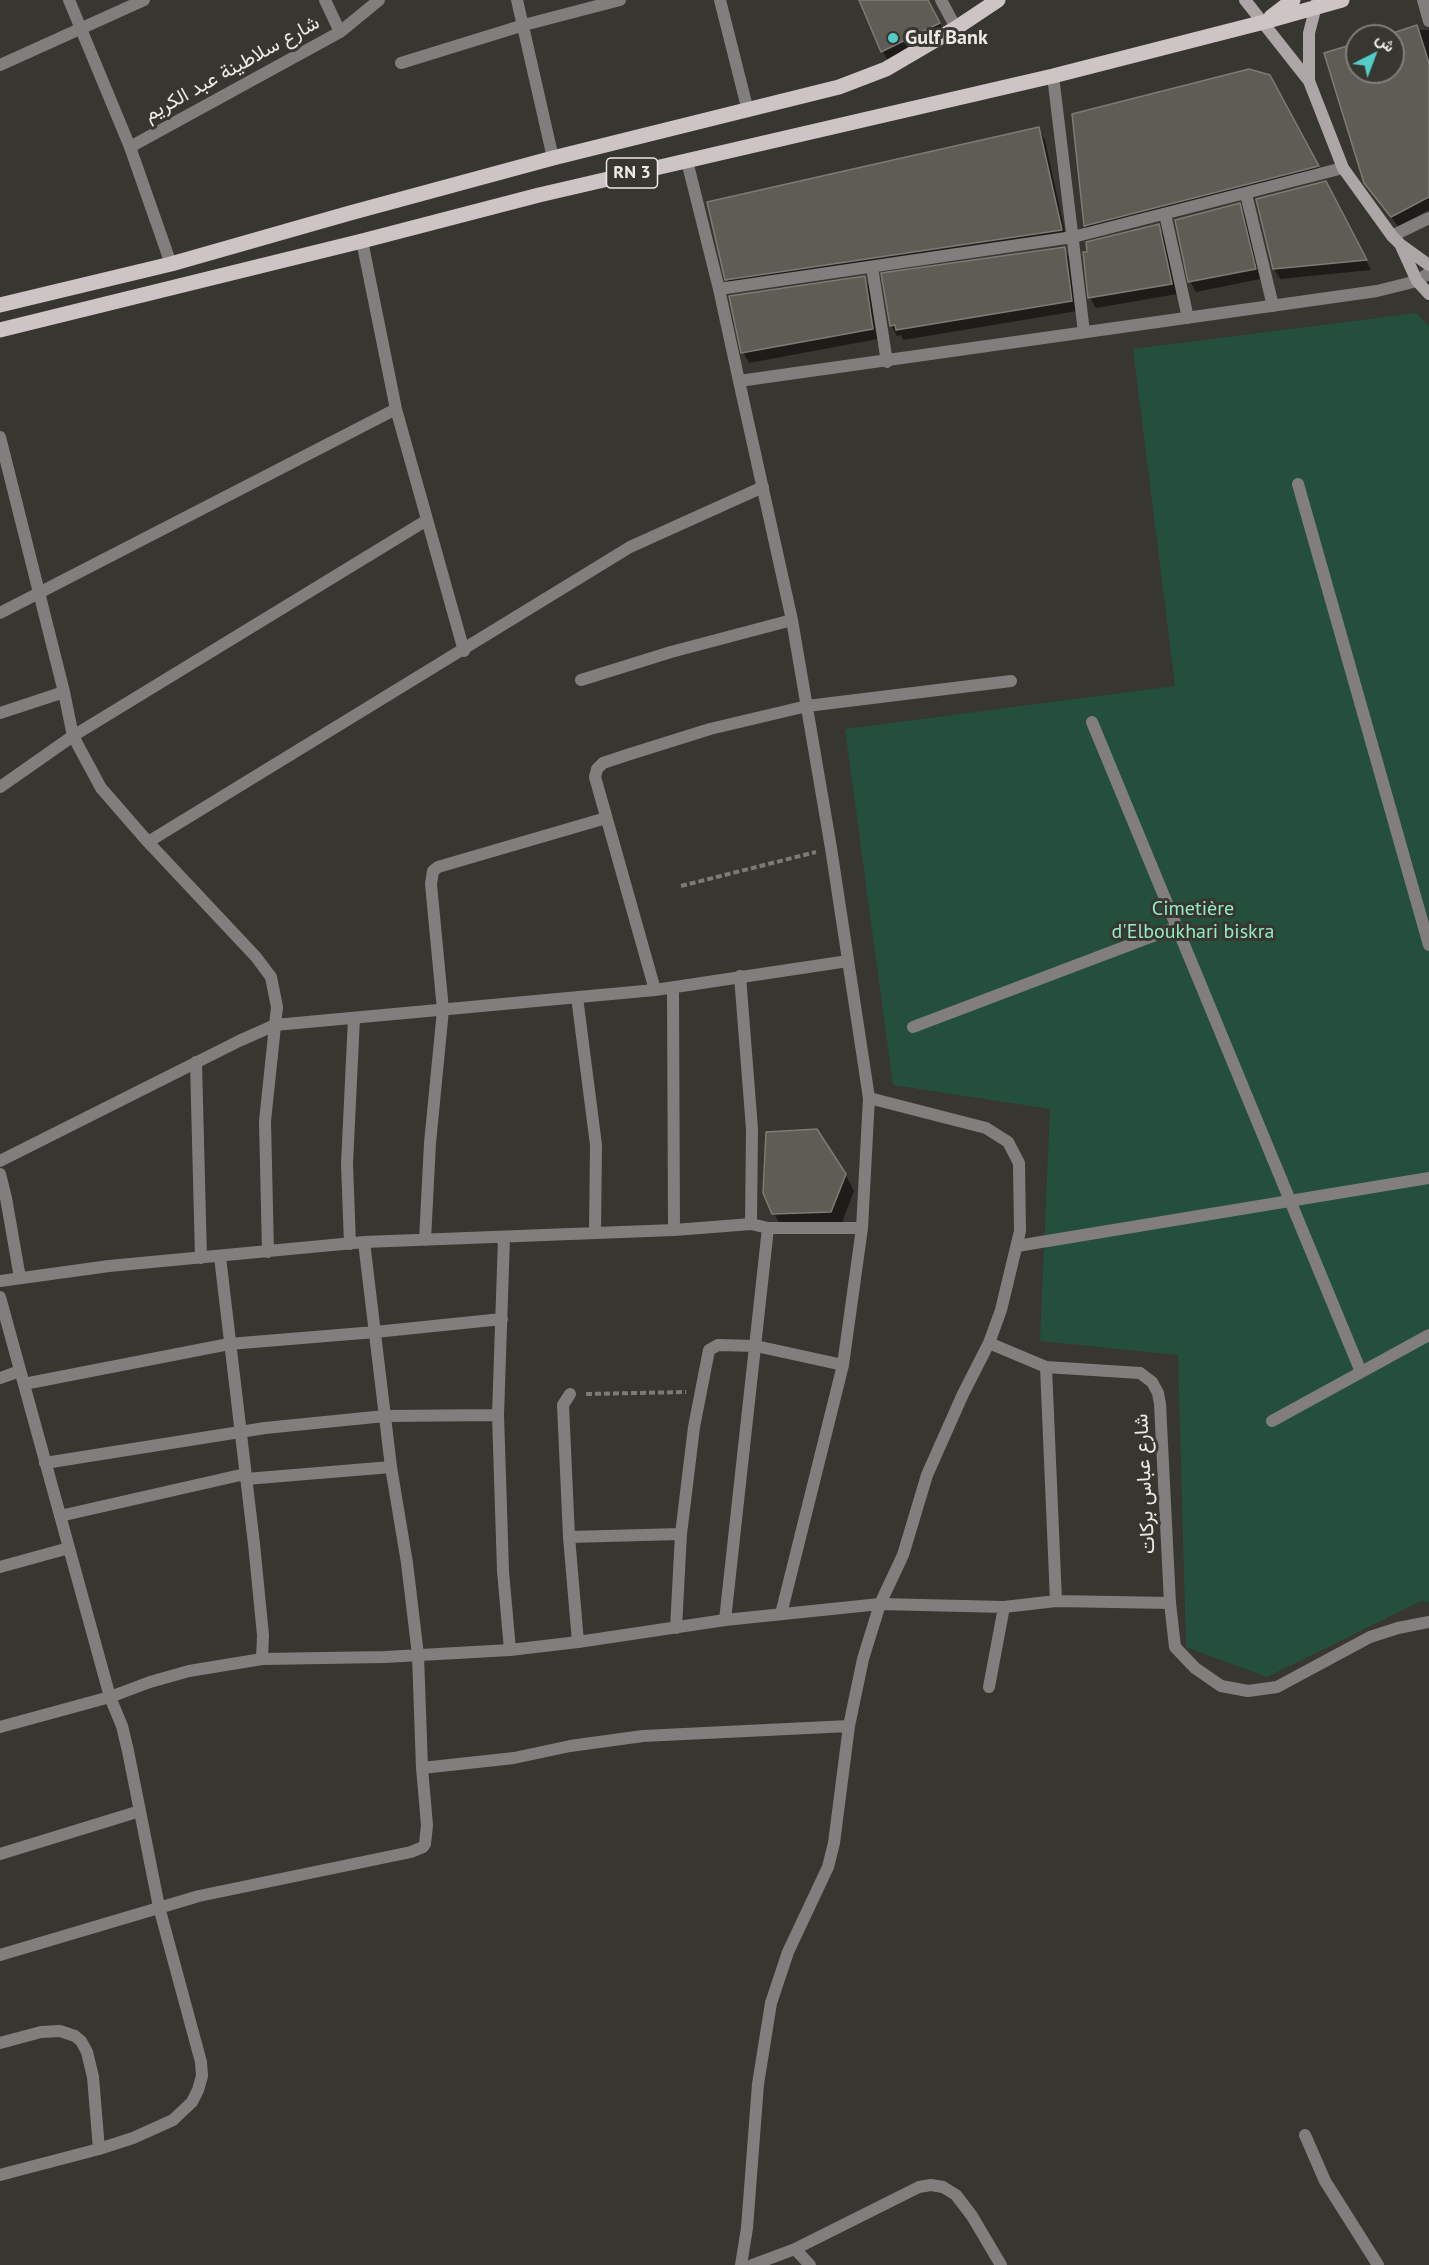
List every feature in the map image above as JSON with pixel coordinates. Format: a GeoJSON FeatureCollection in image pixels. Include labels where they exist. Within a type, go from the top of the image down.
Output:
{"type":"FeatureCollection","features":[{"type":"Feature","properties":{"kind":"main road","name":"RN 3"},"geometry":{"type":"LineString","coordinates":[[0,305],[171,264],[554,158],[839,87],[886,69],[956,28],[998,0]]}},
{"type":"Feature","properties":{"kind":"main road"},"geometry":{"type":"LineString","coordinates":[[1245,0],[1308,81],[1343,168],[1396,241],[1417,281],[1429,294]]}},
{"type":"Feature","properties":{"kind":"main road","name":"RN 3"},"geometry":{"type":"LineString","coordinates":[[1264,22],[1293,0]]}},
{"type":"Feature","properties":{"kind":"main road","name":"RN 3"},"geometry":{"type":"LineString","coordinates":[[0,330],[539,195],[1053,76],[1264,22],[1317,4],[1342,0]]}},
{"type":"Feature","properties":{"kind":"main road"},"geometry":{"type":"LineString","coordinates":[[1308,81],[1309,33],[1317,4]]}},
{"type":"Feature","properties":{"kind":"main road"},"geometry":{"type":"LineString","coordinates":[[1396,241],[1429,265]]}},
{"type":"Feature","properties":{"kind":"street"},"geometry":{"type":"LineString","coordinates":[[69,0],[130,147],[171,264]]}},
{"type":"Feature","properties":{"kind":"street"},"geometry":{"type":"LineString","coordinates":[[0,65],[144,0]]}},
{"type":"Feature","properties":{"kind":"street"},"geometry":{"type":"LineString","coordinates":[[325,0],[340,32]]}},
{"type":"Feature","properties":{"kind":"street","name":"شارع سلاطينة عبد الكريم"},"geometry":{"type":"LineString","coordinates":[[130,147],[340,32],[379,0]]}},
{"type":"Feature","properties":{"kind":"street"},"geometry":{"type":"LineString","coordinates":[[517,0],[554,158]]}},
{"type":"Feature","properties":{"kind":"street"},"geometry":{"type":"LineString","coordinates":[[400,63],[524,25],[620,0]]}},
{"type":"Feature","properties":{"kind":"street"},"geometry":{"type":"LineString","coordinates":[[720,0],[748,111]]}},
{"type":"Feature","properties":{"kind":"street"},"geometry":{"type":"LineString","coordinates":[[941,0],[956,28]]}},
{"type":"Feature","properties":{"kind":"street"},"geometry":{"type":"LineString","coordinates":[[1423,0],[1429,21]]}},
{"type":"Feature","properties":{"kind":"street"},"geometry":{"type":"LineString","coordinates":[[1053,76],[1084,332]]}},
{"type":"Feature","properties":{"kind":"street"},"geometry":{"type":"LineString","coordinates":[[687,160],[719,289],[792,620],[831,848],[869,1098],[862,1228],[843,1365],[780,1614]]}},
{"type":"Feature","properties":{"kind":"street"},"geometry":{"type":"LineString","coordinates":[[719,289],[1073,237],[1343,168]]}},
{"type":"Feature","properties":{"kind":"street"},"geometry":{"type":"LineString","coordinates":[[1246,194],[1274,306]]}},
{"type":"Feature","properties":{"kind":"street"},"geometry":{"type":"LineString","coordinates":[[1166,214],[1188,318]]}},
{"type":"Feature","properties":{"kind":"street"},"geometry":{"type":"LineString","coordinates":[[1396,241],[1429,218]]}},
{"type":"Feature","properties":{"kind":"street"},"geometry":{"type":"LineString","coordinates":[[362,241],[396,408],[464,651]]}},
{"type":"Feature","properties":{"kind":"street"},"geometry":{"type":"LineString","coordinates":[[872,267],[887,362]]}},
{"type":"Feature","properties":{"kind":"street"},"geometry":{"type":"LineString","coordinates":[[739,381],[887,362],[1377,291],[1417,281],[1429,273]]}},
{"type":"Feature","properties":{"kind":"street"},"geometry":{"type":"LineString","coordinates":[[0,613],[396,408]]}},
{"type":"Feature","properties":{"kind":"street"},"geometry":{"type":"LineString","coordinates":[[0,437],[40,592],[73,736],[101,788],[148,842],[256,957],[271,977],[277,1006],[265,1121],[268,1252]]}},
{"type":"Feature","properties":{"kind":"street"},"geometry":{"type":"LineString","coordinates":[[1298,484],[1429,945]]}},
{"type":"Feature","properties":{"kind":"street"},"geometry":{"type":"LineString","coordinates":[[148,842],[464,651],[630,547],[763,488]]}},
{"type":"Feature","properties":{"kind":"street"},"geometry":{"type":"LineString","coordinates":[[0,787],[73,736],[427,520]]}},
{"type":"Feature","properties":{"kind":"street"},"geometry":{"type":"LineString","coordinates":[[581,680],[670,652],[792,620]]}},
{"type":"Feature","properties":{"kind":"street"},"geometry":{"type":"LineString","coordinates":[[655,990],[595,777],[597,769],[603,764],[710,729],[807,706],[1011,681]]}},
{"type":"Feature","properties":{"kind":"street"},"geometry":{"type":"LineString","coordinates":[[0,713],[64,692]]}},
{"type":"Feature","properties":{"kind":"street"},"geometry":{"type":"LineString","coordinates":[[1092,722],[1361,1372]]}},
{"type":"Feature","properties":{"kind":"street"},"geometry":{"type":"LineString","coordinates":[[425,1240],[430,1143],[442,1010],[431,884],[433,871],[438,867],[606,818]]}},
{"type":"Feature","properties":{"kind":"street"},"geometry":{"type":"LineString","coordinates":[[913,1027],[1177,927]]}},
{"type":"Feature","properties":{"kind":"street"},"geometry":{"type":"LineString","coordinates":[[0,1161],[196,1062],[275,1025],[655,990],[848,961]]}},
{"type":"Feature","properties":{"kind":"street"},"geometry":{"type":"LineString","coordinates":[[740,976],[753,1129],[751,1224]]}},
{"type":"Feature","properties":{"kind":"street"},"geometry":{"type":"LineString","coordinates":[[673,987],[674,1230]]}},
{"type":"Feature","properties":{"kind":"street"},"geometry":{"type":"LineString","coordinates":[[577,997],[596,1145],[595,1233]]}},
{"type":"Feature","properties":{"kind":"street"},"geometry":{"type":"LineString","coordinates":[[350,1244],[347,1164],[354,1018]]}},
{"type":"Feature","properties":{"kind":"street"},"geometry":{"type":"LineString","coordinates":[[196,1062],[201,1258]]}},
{"type":"Feature","properties":{"kind":"street"},"geometry":{"type":"LineString","coordinates":[[741,2265],[747,2228],[758,2084],[771,2003],[788,1952],[828,1867],[834,1843],[849,1726],[863,1659],[880,1604],[903,1555],[927,1474],[989,1343],[1001,1310],[1020,1231],[1019,1163],[1008,1142],[986,1128],[869,1098]]}},
{"type":"Feature","properties":{"kind":"street"},"geometry":{"type":"LineString","coordinates":[[0,1174],[20,1278]]}},
{"type":"Feature","properties":{"kind":"street"},"geometry":{"type":"LineString","coordinates":[[1017,1246],[1429,1178]]}},
{"type":"Feature","properties":{"kind":"street"},"geometry":{"type":"LineString","coordinates":[[0,1281],[109,1266],[364,1242],[504,1238],[751,1224],[768,1228],[862,1228]]}},
{"type":"Feature","properties":{"kind":"street"},"geometry":{"type":"LineString","coordinates":[[725,1620],[768,1228]]}},
{"type":"Feature","properties":{"kind":"street"},"geometry":{"type":"LineString","coordinates":[[504,1238],[498,1414],[503,1570],[510,1650]]}},
{"type":"Feature","properties":{"kind":"street"},"geometry":{"type":"LineString","coordinates":[[0,1955],[159,1907],[423,1847],[427,1838],[427,1825],[422,1768],[418,1655],[364,1242]]}},
{"type":"Feature","properties":{"kind":"street"},"geometry":{"type":"LineString","coordinates":[[220,1257],[262,1623],[262,1659]]}},
{"type":"Feature","properties":{"kind":"street"},"geometry":{"type":"LineString","coordinates":[[0,1297],[110,1697],[122,1726],[159,1907],[201,2062],[202,2076],[192,2102],[173,2120],[133,2138],[99,2149],[0,2175]]}},
{"type":"Feature","properties":{"kind":"street"},"geometry":{"type":"LineString","coordinates":[[24,1384],[229,1344],[502,1319]]}},
{"type":"Feature","properties":{"kind":"street"},"geometry":{"type":"LineString","coordinates":[[1272,1421],[1429,1335]]}},
{"type":"Feature","properties":{"kind":"street","name":"شارع عباس بركات"},"geometry":{"type":"LineString","coordinates":[[989,1343],[1046,1367],[1140,1373],[1152,1382],[1158,1393],[1160,1404],[1174,1647],[1195,1668],[1221,1686],[1248,1691],[1277,1687],[1370,1637],[1398,1628],[1429,1622]]}},
{"type":"Feature","properties":{"kind":"street"},"geometry":{"type":"LineString","coordinates":[[676,1628],[681,1534],[694,1427],[710,1350],[714,1346],[756,1346],[843,1365]]}},
{"type":"Feature","properties":{"kind":"street"},"geometry":{"type":"LineString","coordinates":[[1046,1367],[1056,1601]]}},
{"type":"Feature","properties":{"kind":"street"},"geometry":{"type":"LineString","coordinates":[[0,1378],[20,1371]]}},
{"type":"Feature","properties":{"kind":"street"},"geometry":{"type":"LineString","coordinates":[[570,1394],[563,1405],[569,1537],[578,1642]]}},
{"type":"Feature","properties":{"kind":"street"},"geometry":{"type":"LineString","coordinates":[[45,1462],[239,1431],[385,1416],[498,1414]]}},
{"type":"Feature","properties":{"kind":"street"},"geometry":{"type":"LineString","coordinates":[[60,1516],[245,1476],[392,1467]]}},
{"type":"Feature","properties":{"kind":"street"},"geometry":{"type":"LineString","coordinates":[[569,1537],[681,1534]]}},
{"type":"Feature","properties":{"kind":"street"},"geometry":{"type":"LineString","coordinates":[[0,1568],[69,1548]]}},
{"type":"Feature","properties":{"kind":"street"},"geometry":{"type":"LineString","coordinates":[[0,1727],[110,1697],[189,1671],[262,1659],[510,1650],[725,1620],[880,1604],[1004,1607],[1056,1601],[1170,1603]]}},
{"type":"Feature","properties":{"kind":"street"},"geometry":{"type":"LineString","coordinates":[[989,1687],[1004,1607]]}},
{"type":"Feature","properties":{"kind":"street"},"geometry":{"type":"LineString","coordinates":[[422,1768],[502,1760],[643,1736],[746,1729],[849,1726]]}},
{"type":"Feature","properties":{"kind":"street"},"geometry":{"type":"LineString","coordinates":[[0,1854],[140,1810]]}},
{"type":"Feature","properties":{"kind":"street"},"geometry":{"type":"LineString","coordinates":[[0,2043],[41,2032],[60,2031],[75,2036],[81,2041],[87,2052],[93,2077],[99,2149]]}},
{"type":"Feature","properties":{"kind":"street"},"geometry":{"type":"LineString","coordinates":[[1305,2135],[1325,2181],[1378,2265]]}},
{"type":"Feature","properties":{"kind":"street"},"geometry":{"type":"LineString","coordinates":[[752,2265],[795,2249],[919,2187],[931,2185],[943,2187],[956,2195],[972,2216],[1001,2265]]}},
{"type":"Feature","properties":{"kind":"street"},"geometry":{"type":"LineString","coordinates":[[795,2249],[810,2265]]}},
{"type":"Feature","properties":{"kind":"path"},"geometry":{"type":"LineString","coordinates":[[681,886],[831,848]]}},
{"type":"Feature","properties":{"kind":"path"},"geometry":{"type":"LineString","coordinates":[[570,1394],[701,1392]]}},
{"type":"Feature","properties":{"kind":"green space","name":"Cimetière d'Elboukhari biskra"},"geometry":{"type":"Polygon","coordinates":[[[1416,313],[1429,326],[1429,1602],[1421,1601],[1267,1677],[1186,1647],[1178,1355],[1040,1341],[1050,1109],[893,1085],[845,729],[1175,686],[1133,349],[1416,313]]]}},
{"type":"Feature","properties":{"kind":"building","name":"Gulf Bank"},"geometry":{"type":"Polygon","coordinates":[[[859,0],[928,0],[940,23],[881,52],[859,0]]]}},
{"type":"Feature","properties":{"kind":"building"},"geometry":{"type":"Polygon","coordinates":[[[1417,25],[1429,63],[1429,197],[1391,217],[1364,183],[1324,53],[1345,47],[1345,84],[1405,84],[1405,29],[1417,25]]]}},
{"type":"Feature","properties":{"kind":"building"},"geometry":{"type":"Polygon","coordinates":[[[1249,69],[1270,75],[1319,166],[1084,226],[1072,114],[1249,69]]]}},
{"type":"Feature","properties":{"kind":"building"},"geometry":{"type":"Polygon","coordinates":[[[1039,127],[1062,230],[725,280],[707,202],[1039,127]]]}},
{"type":"Feature","properties":{"kind":"building"},"geometry":{"type":"Polygon","coordinates":[[[1326,181],[1367,260],[1273,269],[1256,199],[1326,181]]]}},
{"type":"Feature","properties":{"kind":"building"},"geometry":{"type":"Polygon","coordinates":[[[1240,203],[1256,269],[1188,282],[1175,220],[1240,203]]]}},
{"type":"Feature","properties":{"kind":"building"},"geometry":{"type":"Polygon","coordinates":[[[1159,224],[1172,284],[1088,298],[1083,252],[1087,252],[1086,242],[1159,224]]]}},
{"type":"Feature","properties":{"kind":"building"},"geometry":{"type":"Polygon","coordinates":[[[1065,247],[1072,301],[896,330],[895,325],[890,326],[881,273],[1065,247]]]}},
{"type":"Feature","properties":{"kind":"building"},"geometry":{"type":"Polygon","coordinates":[[[865,276],[873,329],[741,353],[729,296],[865,276]]]}},
{"type":"Feature","properties":{"kind":"building"},"geometry":{"type":"Polygon","coordinates":[[[817,1129],[846,1174],[831,1212],[772,1214],[763,1193],[766,1132],[817,1129]]]}},
{"type":"Feature","properties":{"kind":"place","name":"Gulf Bank"},"geometry":{"type":"Point","coordinates":[893,38]}}]}
